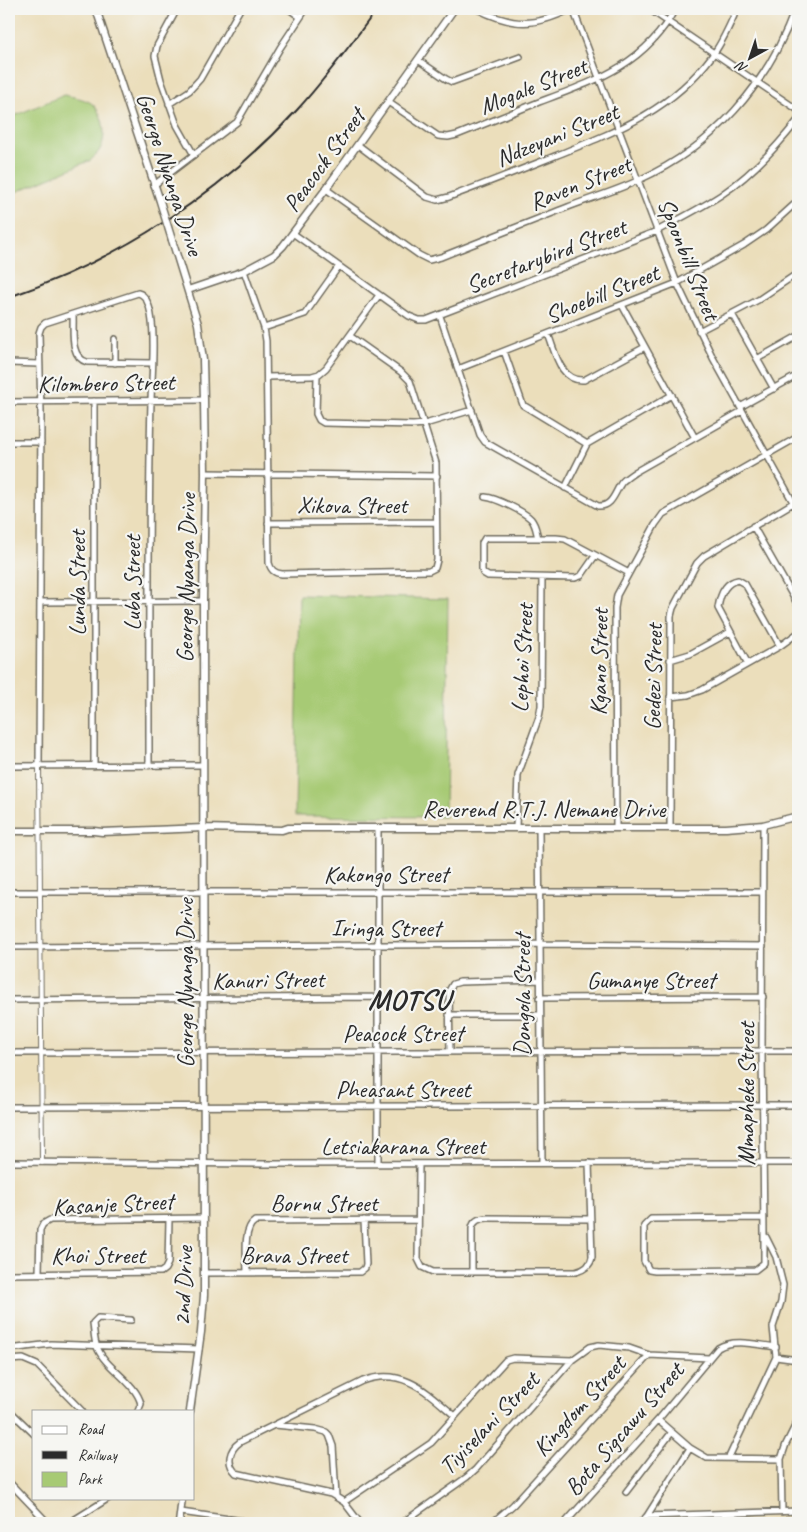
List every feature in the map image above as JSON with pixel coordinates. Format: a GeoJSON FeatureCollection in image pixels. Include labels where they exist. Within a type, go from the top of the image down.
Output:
{"type":"FeatureCollection","features":[{"type":"Feature","properties":{"kind":"street","name":"George Nyanga Drive"},"geometry":{"type":"LineString","coordinates":[[96,9],[159,198],[188,290],[201,341],[206,473],[203,601],[204,1163]]}},
{"type":"Feature","properties":{"kind":"street"},"geometry":{"type":"LineString","coordinates":[[177,9],[155,50],[157,66],[169,104],[180,133],[194,155]]}},
{"type":"Feature","properties":{"kind":"street"},"geometry":{"type":"LineString","coordinates":[[169,104],[189,91],[200,80],[240,9]]}},
{"type":"Feature","properties":{"kind":"street"},"geometry":{"type":"LineString","coordinates":[[289,9],[300,17]]}},
{"type":"Feature","properties":{"kind":"street"},"geometry":{"type":"LineString","coordinates":[[154,184],[237,122],[280,48],[306,9]]}},
{"type":"Feature","properties":{"kind":"street","name":"Peacock Street"},"geometry":{"type":"LineString","coordinates":[[188,290],[244,271],[274,255],[294,234],[454,9]]}},
{"type":"Feature","properties":{"kind":"street"},"geometry":{"type":"LineString","coordinates":[[477,9],[509,21],[530,23],[548,19],[572,9]]}},
{"type":"Feature","properties":{"kind":"street","name":"Spoonbill Street"},"geometry":{"type":"LineString","coordinates":[[572,9],[677,283],[699,331],[766,455],[796,502],[798,511]]}},
{"type":"Feature","properties":{"kind":"street"},"geometry":{"type":"LineString","coordinates":[[649,9],[798,110]]}},
{"type":"Feature","properties":{"kind":"street","name":"Mogale Street"},"geometry":{"type":"LineString","coordinates":[[388,102],[432,132],[443,137],[457,135],[599,80],[637,55],[668,22],[675,9]]}},
{"type":"Feature","properties":{"kind":"street","name":"Ndzeyani Street"},"geometry":{"type":"LineString","coordinates":[[358,145],[427,197],[437,200],[449,198],[619,130],[664,104],[688,83],[714,54],[737,9]]}},
{"type":"Feature","properties":{"kind":"street","name":"Raven Street"},"geometry":{"type":"LineString","coordinates":[[326,189],[419,255],[429,260],[441,257],[639,180],[687,152],[728,118],[758,84],[773,59],[795,9]]}},
{"type":"Feature","properties":{"kind":"street"},"geometry":{"type":"LineString","coordinates":[[418,60],[452,82],[520,57]]}},
{"type":"Feature","properties":{"kind":"street","name":"Secretarybird Street"},"geometry":{"type":"LineString","coordinates":[[294,234],[414,319],[426,320],[657,231],[734,186],[767,156],[798,120]]}},
{"type":"Feature","properties":{"kind":"street","name":"Shoebill Street"},"geometry":{"type":"LineString","coordinates":[[458,369],[677,283],[744,245],[766,230],[798,201]]}},
{"type":"Feature","properties":{"kind":"street"},"geometry":{"type":"LineString","coordinates":[[264,328],[305,314],[339,266]]}},
{"type":"Feature","properties":{"kind":"street"},"geometry":{"type":"LineString","coordinates":[[244,271],[264,328],[267,377],[270,566],[274,572],[282,574],[429,572],[435,568],[437,560],[437,476],[434,452],[425,424],[408,378],[350,336]]}},
{"type":"Feature","properties":{"kind":"street"},"geometry":{"type":"LineString","coordinates":[[699,331],[777,288],[798,273]]}},
{"type":"Feature","properties":{"kind":"street","name":"Luba Street"},"geometry":{"type":"LineString","coordinates":[[73,315],[133,294],[143,294],[148,301],[152,321],[149,766]]}},
{"type":"Feature","properties":{"kind":"street"},"geometry":{"type":"LineString","coordinates":[[267,377],[317,376],[326,368],[379,295]]}},
{"type":"Feature","properties":{"kind":"street"},"geometry":{"type":"LineString","coordinates":[[622,305],[695,438]]}},
{"type":"Feature","properties":{"kind":"street"},"geometry":{"type":"LineString","coordinates":[[732,314],[774,389]]}},
{"type":"Feature","properties":{"kind":"street"},"geometry":{"type":"LineString","coordinates":[[42,1162],[42,947],[39,766],[41,442],[39,335],[41,327],[45,323],[73,315],[75,352],[85,362],[152,363]]}},
{"type":"Feature","properties":{"kind":"street"},"geometry":{"type":"LineString","coordinates":[[440,316],[480,435],[487,444],[595,505],[603,506],[610,502],[619,486],[627,477],[798,375]]}},
{"type":"Feature","properties":{"kind":"street"},"geometry":{"type":"LineString","coordinates":[[548,334],[563,370],[570,377],[579,381],[645,347]]}},
{"type":"Feature","properties":{"kind":"street"},"geometry":{"type":"LineString","coordinates":[[757,359],[798,336]]}},
{"type":"Feature","properties":{"kind":"street"},"geometry":{"type":"LineString","coordinates":[[115,339],[115,363]]}},
{"type":"Feature","properties":{"kind":"street"},"geometry":{"type":"LineString","coordinates":[[504,351],[523,405],[587,444]]}},
{"type":"Feature","properties":{"kind":"street"},"geometry":{"type":"LineString","coordinates":[[9,363],[39,364]]}},
{"type":"Feature","properties":{"kind":"street"},"geometry":{"type":"LineString","coordinates":[[317,376],[316,414],[321,422],[403,426],[425,424],[472,410]]}},
{"type":"Feature","properties":{"kind":"street"},"geometry":{"type":"LineString","coordinates":[[565,488],[587,444],[672,395]]}},
{"type":"Feature","properties":{"kind":"street","name":"Lunda Street"},"geometry":{"type":"LineString","coordinates":[[94,400],[94,766]]}},
{"type":"Feature","properties":{"kind":"street","name":"Kilombero Street"},"geometry":{"type":"LineString","coordinates":[[9,402],[204,400]]}},
{"type":"Feature","properties":{"kind":"street","name":"Kgano Street"},"geometry":{"type":"LineString","coordinates":[[616,828],[615,608],[617,595],[655,525],[663,514],[798,437]]}},
{"type":"Feature","properties":{"kind":"street"},"geometry":{"type":"LineString","coordinates":[[9,442],[41,442]]}},
{"type":"Feature","properties":{"kind":"street"},"geometry":{"type":"LineString","coordinates":[[206,473],[437,476]]}},
{"type":"Feature","properties":{"kind":"street"},"geometry":{"type":"LineString","coordinates":[[485,497],[497,500],[527,516],[535,525],[538,538]]}},
{"type":"Feature","properties":{"kind":"street","name":"Gedezi Street"},"geometry":{"type":"LineString","coordinates":[[670,828],[670,660],[672,612],[697,563],[708,553],[796,502]]}},
{"type":"Feature","properties":{"kind":"street","name":"Xikova Street"},"geometry":{"type":"LineString","coordinates":[[268,523],[436,522]]}},
{"type":"Feature","properties":{"kind":"street"},"geometry":{"type":"LineString","coordinates":[[753,526],[798,605]]}},
{"type":"Feature","properties":{"kind":"street"},"geometry":{"type":"LineString","coordinates":[[595,556],[579,578],[488,576],[482,570],[482,543],[485,538],[538,538],[565,539],[629,573]]}},
{"type":"Feature","properties":{"kind":"street","name":"Lephoi Street"},"geometry":{"type":"LineString","coordinates":[[516,827],[518,775],[539,717],[542,578]]}},
{"type":"Feature","properties":{"kind":"street"},"geometry":{"type":"LineString","coordinates":[[748,664],[720,612],[719,604],[730,582],[742,581],[748,588],[780,646]]}},
{"type":"Feature","properties":{"kind":"street"},"geometry":{"type":"LineString","coordinates":[[41,602],[203,601]]}},
{"type":"Feature","properties":{"kind":"street"},"geometry":{"type":"LineString","coordinates":[[670,660],[690,654],[730,632]]}},
{"type":"Feature","properties":{"kind":"street"},"geometry":{"type":"LineString","coordinates":[[670,697],[694,693],[780,646],[798,633]]}},
{"type":"Feature","properties":{"kind":"street"},"geometry":{"type":"LineString","coordinates":[[9,766],[203,765]]}},
{"type":"Feature","properties":{"kind":"street","name":"Reverend R.T.J. Nemane Drive"},"geometry":{"type":"LineString","coordinates":[[9,831],[102,832],[204,827],[282,830],[288,828],[726,828],[764,826],[798,816]]}},
{"type":"Feature","properties":{"kind":"street","name":"Mmapheke Street"},"geometry":{"type":"LineString","coordinates":[[764,826],[762,892],[764,1234],[776,1257],[783,1285],[781,1302],[773,1327],[776,1357]]}},
{"type":"Feature","properties":{"kind":"street"},"geometry":{"type":"LineString","coordinates":[[378,828],[378,1164]]}},
{"type":"Feature","properties":{"kind":"street","name":"Dongola Street"},"geometry":{"type":"LineString","coordinates":[[539,828],[539,998],[542,1162]]}},
{"type":"Feature","properties":{"kind":"street","name":"Kakongo Street"},"geometry":{"type":"LineString","coordinates":[[9,892],[204,890],[762,892]]}},
{"type":"Feature","properties":{"kind":"street","name":"Iringa Street"},"geometry":{"type":"LineString","coordinates":[[9,947],[539,944],[763,946]]}},
{"type":"Feature","properties":{"kind":"street"},"geometry":{"type":"LineString","coordinates":[[450,1051],[449,991],[453,984],[456,982],[539,980]]}},
{"type":"Feature","properties":{"kind":"street","name":"Kanuri Street"},"geometry":{"type":"LineString","coordinates":[[9,1000],[378,997]]}},
{"type":"Feature","properties":{"kind":"street","name":"Gumanye Street"},"geometry":{"type":"LineString","coordinates":[[539,998],[763,997]]}},
{"type":"Feature","properties":{"kind":"street"},"geometry":{"type":"LineString","coordinates":[[449,1015],[540,1015]]}},
{"type":"Feature","properties":{"kind":"street","name":"Peacock Street"},"geometry":{"type":"LineString","coordinates":[[9,1053],[798,1051]]}},
{"type":"Feature","properties":{"kind":"street","name":"Pheasant Street"},"geometry":{"type":"LineString","coordinates":[[9,1107],[798,1105]]}},
{"type":"Feature","properties":{"kind":"street","name":"Letsiakarana Street"},"geometry":{"type":"LineString","coordinates":[[9,1162],[378,1164],[542,1162],[798,1163]]}},
{"type":"Feature","properties":{"kind":"street","name":"2nd Drive"},"geometry":{"type":"LineString","coordinates":[[190,1410],[204,1295],[204,1163]]}},
{"type":"Feature","properties":{"kind":"street"},"geometry":{"type":"LineString","coordinates":[[419,1164],[418,1259],[422,1267],[433,1272],[472,1272],[580,1271],[586,1267],[591,1260],[589,1163]]}},
{"type":"Feature","properties":{"kind":"street","name":"Khoi Street"},"geometry":{"type":"LineString","coordinates":[[9,1274],[161,1272],[168,1263],[169,1218]]}},
{"type":"Feature","properties":{"kind":"street","name":"Kasanje Street"},"geometry":{"type":"LineString","coordinates":[[39,1273],[40,1230],[46,1221],[54,1219],[204,1218]]}},
{"type":"Feature","properties":{"kind":"street"},"geometry":{"type":"LineString","coordinates":[[472,1272],[472,1225],[476,1220],[488,1218],[590,1219]]}},
{"type":"Feature","properties":{"kind":"street"},"geometry":{"type":"LineString","coordinates":[[764,1218],[651,1219],[644,1226],[645,1265],[649,1270],[655,1272],[755,1270],[764,1263],[764,1234]]}},
{"type":"Feature","properties":{"kind":"street","name":"Brava Street"},"geometry":{"type":"LineString","coordinates":[[204,1273],[360,1272],[365,1268],[366,1264],[364,1220]]}},
{"type":"Feature","properties":{"kind":"street","name":"Bornu Street"},"geometry":{"type":"LineString","coordinates":[[247,1272],[247,1235],[249,1227],[255,1222],[418,1220]]}},
{"type":"Feature","properties":{"kind":"street"},"geometry":{"type":"LineString","coordinates":[[131,1320],[98,1318],[93,1323],[97,1346],[136,1393],[141,1404],[138,1410]]}},
{"type":"Feature","properties":{"kind":"street","name":"Bota Sigcawu Street"},"geometry":{"type":"LineString","coordinates":[[565,1523],[658,1420],[718,1348],[728,1343],[776,1346]]}},
{"type":"Feature","properties":{"kind":"street"},"geometry":{"type":"LineString","coordinates":[[9,1349],[41,1345],[199,1349]]}},
{"type":"Feature","properties":{"kind":"street","name":"Tiyiselani Street"},"geometry":{"type":"LineString","coordinates":[[402,1523],[472,1473],[572,1360],[586,1349],[594,1346],[629,1348],[649,1355]]}},
{"type":"Feature","properties":{"kind":"street"},"geometry":{"type":"LineString","coordinates":[[15,1349],[16,1358]]}},
{"type":"Feature","properties":{"kind":"street","name":"Kingdom Street"},"geometry":{"type":"LineString","coordinates":[[492,1523],[513,1505],[649,1355],[709,1358]]}},
{"type":"Feature","properties":{"kind":"street"},"geometry":{"type":"LineString","coordinates":[[729,1457],[776,1357],[798,1360]]}},
{"type":"Feature","properties":{"kind":"street"},"geometry":{"type":"LineString","coordinates":[[9,1360],[16,1358],[30,1361],[37,1365],[81,1410]]}},
{"type":"Feature","properties":{"kind":"street"},"geometry":{"type":"LineString","coordinates":[[344,1502],[424,1448],[438,1436],[508,1359],[572,1360]]}},
{"type":"Feature","properties":{"kind":"street"},"geometry":{"type":"LineString","coordinates":[[360,1523],[344,1502],[336,1496],[234,1472],[230,1460],[232,1450],[235,1446],[363,1381],[376,1378],[396,1378],[414,1383],[455,1416]]}},
{"type":"Feature","properties":{"kind":"street"},"geometry":{"type":"LineString","coordinates":[[9,1410],[32,1432]]}},
{"type":"Feature","properties":{"kind":"street"},"geometry":{"type":"LineString","coordinates":[[658,1420],[690,1448],[707,1458],[781,1459]]}},
{"type":"Feature","properties":{"kind":"street"},"geometry":{"type":"LineString","coordinates":[[782,1512],[781,1459],[798,1420]]}},
{"type":"Feature","properties":{"kind":"street"},"geometry":{"type":"LineString","coordinates":[[276,1425],[315,1429],[326,1432],[329,1435],[333,1446],[336,1496]]}},
{"type":"Feature","properties":{"kind":"street"},"geometry":{"type":"LineString","coordinates":[[626,1492],[672,1432]]}},
{"type":"Feature","properties":{"kind":"street"},"geometry":{"type":"LineString","coordinates":[[640,1523],[647,1516],[690,1448]]}},
{"type":"Feature","properties":{"kind":"street"},"geometry":{"type":"LineString","coordinates":[[9,1482],[48,1523]]}},
{"type":"Feature","properties":{"kind":"street"},"geometry":{"type":"LineString","coordinates":[[69,1523],[105,1500]]}},
{"type":"Feature","properties":{"kind":"street"},"geometry":{"type":"LineString","coordinates":[[179,1523],[182,1500]]}},
{"type":"Feature","properties":{"kind":"street"},"geometry":{"type":"LineString","coordinates":[[647,1516],[798,1511]]}},
{"type":"Feature","properties":{"kind":"street"},"geometry":{"type":"LineString","coordinates":[[181,1512],[257,1523]]}},
{"type":"Feature","properties":{"kind":"green space"},"geometry":{"type":"Polygon","coordinates":[[[64,95],[88,101],[99,113],[104,132],[99,151],[91,160],[9,195],[9,118],[64,95]]]}},
{"type":"Feature","properties":{"kind":"green space"},"geometry":{"type":"Polygon","coordinates":[[[299,595],[448,599],[445,817],[295,816],[299,595]]]}},
{"type":"Feature","properties":{"kind":"railway"},"geometry":{"type":"LineString","coordinates":[[9,297],[89,264],[165,222],[200,197],[267,141],[297,110],[377,9]]}},
{"type":"Feature","properties":{"kind":"district","name":"MOTSU"},"geometry":{"type":"Point","coordinates":[409,999]}}]}
